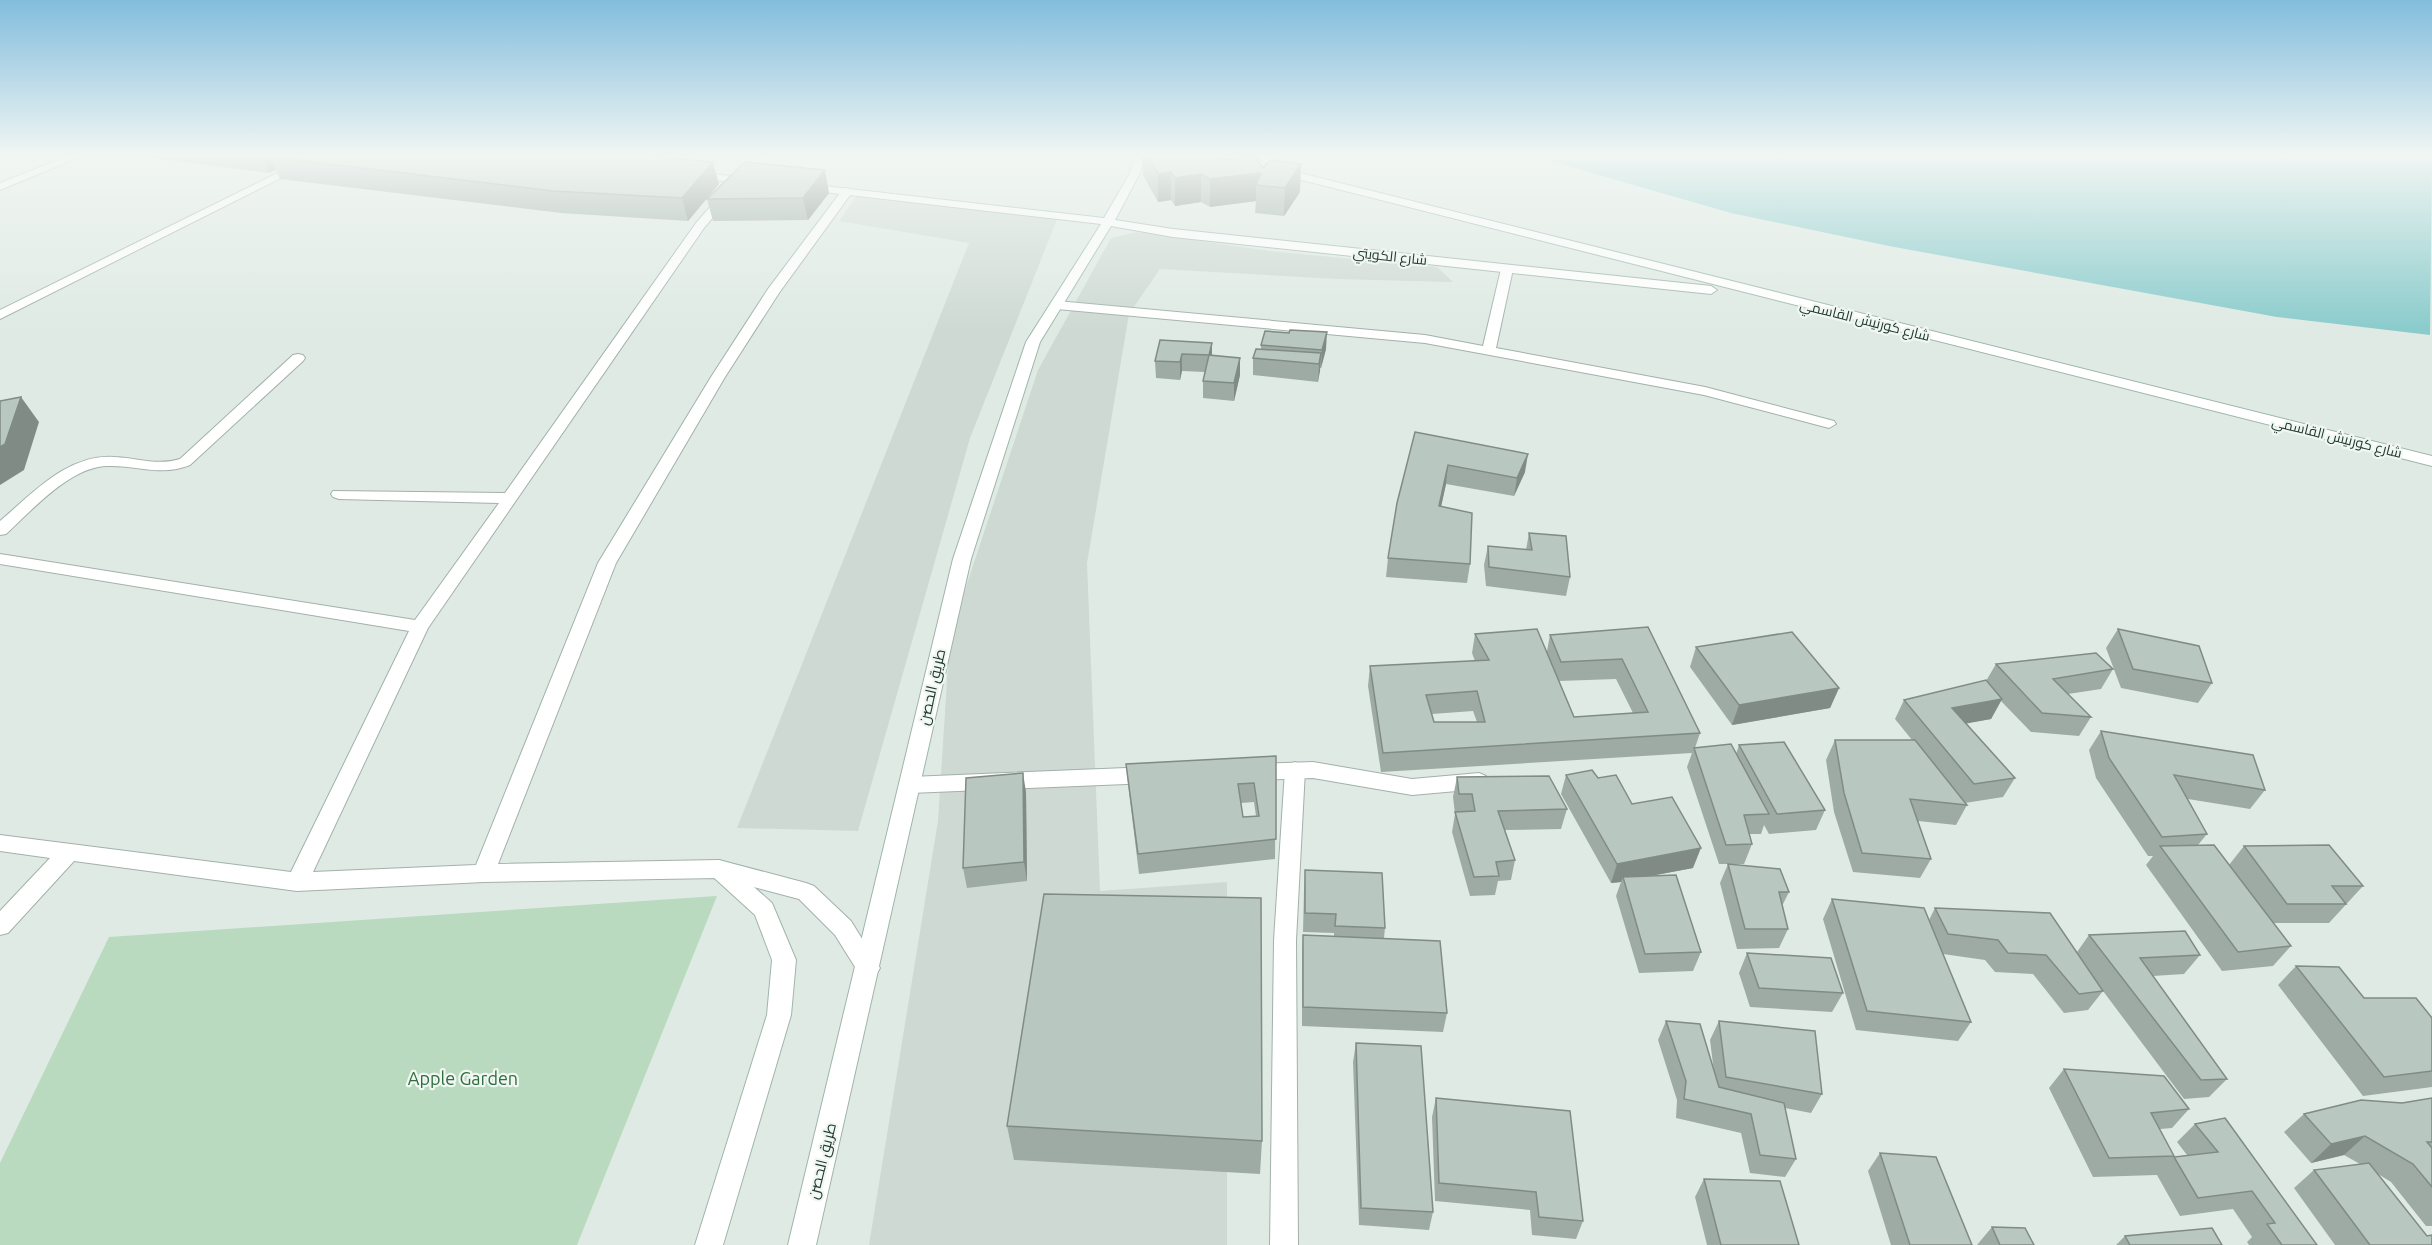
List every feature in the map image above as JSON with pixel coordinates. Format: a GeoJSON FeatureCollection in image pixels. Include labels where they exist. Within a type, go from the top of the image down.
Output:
{"type":"FeatureCollection","features":[{"type":"Feature","properties":{"kind":"street"},"geometry":{"type":"LineString","coordinates":[[0,315],[203,214]]}},
{"type":"Feature","properties":{"kind":"street"},"geometry":{"type":"LineString","coordinates":[[297,882],[420,627],[710,214]]}},
{"type":"Feature","properties":{"kind":"street"},"geometry":{"type":"LineString","coordinates":[[484,873],[607,562],[718,377],[767,302],[830,214]]}},
{"type":"Feature","properties":{"kind":"street","name":"شارع الكويتي"},"geometry":{"type":"LineString","coordinates":[[1041,214],[1173,233],[1772,297]]}},
{"type":"Feature","properties":{"kind":"street","name":"طريق الحصن"},"geometry":{"type":"LineString","coordinates":[[802,1245],[962,559],[1034,342],[1112,214]]}},
{"type":"Feature","properties":{"kind":"street","name":"شارع كورنيش القاسمي"},"geometry":{"type":"LineString","coordinates":[[1447,214],[2432,461]]}},
{"type":"Feature","properties":{"kind":"street"},"geometry":{"type":"LineString","coordinates":[[1490,350],[1507,269]]}},
{"type":"Feature","properties":{"kind":"street"},"geometry":{"type":"LineString","coordinates":[[1057,304],[1425,339],[1705,391],[1829,424]]}},
{"type":"Feature","properties":{"kind":"street"},"geometry":{"type":"LineString","coordinates":[[0,530],[67,474],[86,465],[115,461],[164,468],[185,462],[298,358]]}},
{"type":"Feature","properties":{"kind":"street"},"geometry":{"type":"LineString","coordinates":[[339,494],[510,498]]}},
{"type":"Feature","properties":{"kind":"street"},"geometry":{"type":"LineString","coordinates":[[0,559],[420,627]]}},
{"type":"Feature","properties":{"kind":"street"},"geometry":{"type":"LineString","coordinates":[[1284,1245],[1285,940],[1295,770]]}},
{"type":"Feature","properties":{"kind":"street"},"geometry":{"type":"LineString","coordinates":[[1237,772],[1313,770],[1412,787],[1500,779]]}},
{"type":"Feature","properties":{"kind":"street"},"geometry":{"type":"LineString","coordinates":[[910,785],[1168,774]]}},
{"type":"Feature","properties":{"kind":"street"},"geometry":{"type":"LineString","coordinates":[[0,843],[297,882],[484,873],[719,869],[806,892],[843,927],[868,968]]}},
{"type":"Feature","properties":{"kind":"street"},"geometry":{"type":"LineString","coordinates":[[0,926],[69,852]]}},
{"type":"Feature","properties":{"kind":"street"},"geometry":{"type":"LineString","coordinates":[[709,1245],[779,1015],[784,960],[764,910],[719,869]]}},
{"type":"Feature","properties":{"kind":"shaded area"},"geometry":{"type":"Polygon","coordinates":[[[844,214],[1030,214],[1058,217],[970,438],[858,831],[737,828],[969,243],[839,221],[844,214]]]}},
{"type":"Feature","properties":{"kind":"shaded area"},"geometry":{"type":"Polygon","coordinates":[[[1137,232],[1270,251],[1437,267],[1453,282],[1337,279],[1160,269],[1129,314],[1087,563],[1100,891],[1227,882],[1227,1245],[869,1245],[938,821],[950,635],[1038,370],[1111,238],[1137,232]]]}},
{"type":"Feature","properties":{"kind":"green space","name":"Apple Garden"},"geometry":{"type":"Polygon","coordinates":[[[717,896],[577,1245],[0,1245],[0,1163],[109,937],[717,896]]]}},
{"type":"Feature","properties":{"kind":"water"},"geometry":{"type":"Polygon","coordinates":[[[1736,214],[2431,214],[2430,335],[2277,317],[1889,246],[1736,214]]]}},
{"type":"Feature","properties":{"kind":"building"},"geometry":{"type":"Polygon","coordinates":[[[1290,330],[1327,332],[1322,350],[1261,345],[1265,331],[1289,333],[1290,330]]]}},
{"type":"Feature","properties":{"kind":"building"},"geometry":{"type":"Polygon","coordinates":[[[1160,340],[1212,343],[1209,355],[1182,354],[1180,362],[1155,361],[1160,340]]]}},
{"type":"Feature","properties":{"kind":"building"},"geometry":{"type":"Polygon","coordinates":[[[1256,349],[1321,353],[1319,364],[1253,358],[1256,349]]]}},
{"type":"Feature","properties":{"kind":"building"},"geometry":{"type":"Polygon","coordinates":[[[1209,355],[1240,358],[1234,383],[1203,381],[1209,355]]]}},
{"type":"Feature","properties":{"kind":"building"},"geometry":{"type":"Polygon","coordinates":[[[21,397],[5,444],[0,447],[0,401],[21,397]]]}},
{"type":"Feature","properties":{"kind":"building"},"geometry":{"type":"Polygon","coordinates":[[[1415,432],[1528,454],[1517,478],[1448,465],[1439,506],[1472,513],[1470,564],[1388,558],[1397,503],[1415,432]]]}},
{"type":"Feature","properties":{"kind":"building"},"geometry":{"type":"Polygon","coordinates":[[[1529,533],[1566,536],[1570,577],[1489,567],[1488,546],[1532,550],[1529,533]]]}},
{"type":"Feature","properties":{"kind":"building"},"geometry":{"type":"Polygon","coordinates":[[[1648,627],[1700,733],[1383,753],[1370,666],[1489,660],[1475,634],[1537,629],[1574,717],[1648,712],[1622,659],[1561,662],[1550,635],[1648,627]],[[1477,691],[1426,695],[1434,722],[1485,722],[1477,691]]]}},
{"type":"Feature","properties":{"kind":"building"},"geometry":{"type":"Polygon","coordinates":[[[2118,629],[2199,646],[2212,683],[2133,669],[2118,629]]]}},
{"type":"Feature","properties":{"kind":"building"},"geometry":{"type":"Polygon","coordinates":[[[1792,632],[1839,688],[1739,705],[1696,647],[1792,632]]]}},
{"type":"Feature","properties":{"kind":"building"},"geometry":{"type":"Polygon","coordinates":[[[2096,653],[2113,669],[2053,679],[2091,717],[2042,713],[1996,664],[2096,653]]]}},
{"type":"Feature","properties":{"kind":"building"},"geometry":{"type":"Polygon","coordinates":[[[1986,680],[2002,699],[1952,708],[2015,778],[1974,784],[1904,700],[1986,680]]]}},
{"type":"Feature","properties":{"kind":"building"},"geometry":{"type":"Polygon","coordinates":[[[2101,731],[2253,755],[2265,790],[2174,775],[2207,834],[2162,837],[2109,758],[2101,731]]]}},
{"type":"Feature","properties":{"kind":"building"},"geometry":{"type":"Polygon","coordinates":[[[1835,740],[1915,740],[1967,805],[1910,799],[1931,859],[1862,853],[1844,793],[1835,740]]]}},
{"type":"Feature","properties":{"kind":"building"},"geometry":{"type":"Polygon","coordinates":[[[1784,742],[1825,810],[1777,814],[1739,745],[1784,742]]]}},
{"type":"Feature","properties":{"kind":"building"},"geometry":{"type":"Polygon","coordinates":[[[1731,744],[1769,814],[1744,815],[1752,844],[1726,845],[1694,748],[1731,744]]]}},
{"type":"Feature","properties":{"kind":"building"},"geometry":{"type":"Polygon","coordinates":[[[1276,756],[1276,839],[1138,854],[1126,764],[1276,756]],[[1254,783],[1238,784],[1243,817],[1259,816],[1254,783]]]}},
{"type":"Feature","properties":{"kind":"building"},"geometry":{"type":"Polygon","coordinates":[[[1592,770],[1598,778],[1616,775],[1632,804],[1672,797],[1701,848],[1617,864],[1566,775],[1592,770]]]}},
{"type":"Feature","properties":{"kind":"building"},"geometry":{"type":"Polygon","coordinates":[[[1023,773],[1024,862],[963,868],[966,778],[1023,773]]]}},
{"type":"Feature","properties":{"kind":"building"},"geometry":{"type":"Polygon","coordinates":[[[1549,776],[1567,809],[1498,811],[1515,860],[1496,862],[1499,876],[1474,877],[1455,812],[1475,811],[1472,794],[1459,794],[1457,777],[1549,776]]]}},
{"type":"Feature","properties":{"kind":"building"},"geometry":{"type":"Polygon","coordinates":[[[2214,845],[2291,946],[2238,952],[2160,846],[2214,845]]]}},
{"type":"Feature","properties":{"kind":"building"},"geometry":{"type":"Polygon","coordinates":[[[2329,845],[2363,886],[2332,886],[2346,904],[2287,904],[2244,846],[2329,845]]]}},
{"type":"Feature","properties":{"kind":"building"},"geometry":{"type":"Polygon","coordinates":[[[1728,864],[1780,869],[1789,892],[1779,892],[1788,929],[1745,929],[1728,864]]]}},
{"type":"Feature","properties":{"kind":"building"},"geometry":{"type":"Polygon","coordinates":[[[1305,870],[1382,873],[1385,928],[1335,926],[1336,914],[1305,913],[1305,870]]]}},
{"type":"Feature","properties":{"kind":"building"},"geometry":{"type":"Polygon","coordinates":[[[1676,875],[1701,952],[1645,954],[1623,877],[1676,875]]]}},
{"type":"Feature","properties":{"kind":"building"},"geometry":{"type":"Polygon","coordinates":[[[1044,894],[1261,898],[1262,1141],[1007,1126],[1044,894]]]}},
{"type":"Feature","properties":{"kind":"building"},"geometry":{"type":"Polygon","coordinates":[[[1832,899],[1924,908],[1971,1022],[1867,1011],[1832,899]]]}},
{"type":"Feature","properties":{"kind":"building"},"geometry":{"type":"Polygon","coordinates":[[[1935,908],[2050,913],[2103,991],[2079,994],[2046,955],[2008,953],[1998,940],[1948,934],[1935,908]]]}},
{"type":"Feature","properties":{"kind":"building"},"geometry":{"type":"Polygon","coordinates":[[[2185,931],[2200,955],[2140,958],[2227,1079],[2201,1080],[2089,935],[2185,931]]]}},
{"type":"Feature","properties":{"kind":"building"},"geometry":{"type":"Polygon","coordinates":[[[1303,935],[1440,941],[1447,1013],[1303,1007],[1303,935]]]}},
{"type":"Feature","properties":{"kind":"building"},"geometry":{"type":"Polygon","coordinates":[[[1747,953],[1831,958],[1843,993],[1759,988],[1747,953]]]}},
{"type":"Feature","properties":{"kind":"building"},"geometry":{"type":"Polygon","coordinates":[[[2296,966],[2339,967],[2364,998],[2416,998],[2432,1018],[2432,1071],[2384,1077],[2296,966]]]}},
{"type":"Feature","properties":{"kind":"building"},"geometry":{"type":"Polygon","coordinates":[[[1666,1021],[1700,1024],[1719,1087],[1784,1103],[1796,1159],[1760,1155],[1751,1114],[1684,1099],[1686,1081],[1666,1021]]]}},
{"type":"Feature","properties":{"kind":"building"},"geometry":{"type":"Polygon","coordinates":[[[1719,1021],[1815,1031],[1822,1094],[1726,1077],[1719,1021]]]}},
{"type":"Feature","properties":{"kind":"building"},"geometry":{"type":"Polygon","coordinates":[[[1356,1043],[1421,1046],[1433,1212],[1361,1208],[1356,1043]]]}},
{"type":"Feature","properties":{"kind":"building"},"geometry":{"type":"Polygon","coordinates":[[[2064,1069],[2164,1076],[2189,1109],[2151,1113],[2174,1156],[2109,1158],[2064,1069]]]}},
{"type":"Feature","properties":{"kind":"building"},"geometry":{"type":"Polygon","coordinates":[[[1436,1098],[1570,1111],[1583,1221],[1539,1217],[1536,1192],[1439,1183],[1436,1098]]]}},
{"type":"Feature","properties":{"kind":"building"},"geometry":{"type":"Polygon","coordinates":[[[2432,1098],[2432,1142],[2427,1142],[2432,1148],[2432,1187],[2413,1164],[2365,1136],[2331,1144],[2304,1114],[2361,1100],[2402,1103],[2432,1098]]]}},
{"type":"Feature","properties":{"kind":"building"},"geometry":{"type":"Polygon","coordinates":[[[2225,1118],[2317,1245],[2282,1245],[2267,1224],[2275,1223],[2252,1191],[2198,1198],[2174,1157],[2218,1152],[2195,1124],[2225,1118]]]}},
{"type":"Feature","properties":{"kind":"building"},"geometry":{"type":"Polygon","coordinates":[[[1880,1153],[1936,1157],[1972,1245],[1910,1245],[1880,1153]]]}},
{"type":"Feature","properties":{"kind":"building"},"geometry":{"type":"Polygon","coordinates":[[[2369,1163],[2427,1236],[2432,1235],[2432,1245],[2370,1245],[2314,1170],[2369,1163]]]}},
{"type":"Feature","properties":{"kind":"building"},"geometry":{"type":"Polygon","coordinates":[[[1704,1179],[1780,1181],[1799,1245],[1721,1245],[1704,1179]]]}},
{"type":"Feature","properties":{"kind":"building"},"geometry":{"type":"Polygon","coordinates":[[[1992,1227],[2025,1228],[2034,1245],[2000,1245],[1992,1227]]]}},
{"type":"Feature","properties":{"kind":"building"},"geometry":{"type":"Polygon","coordinates":[[[2212,1228],[2222,1245],[2130,1245],[2125,1236],[2212,1228]]]}}]}
